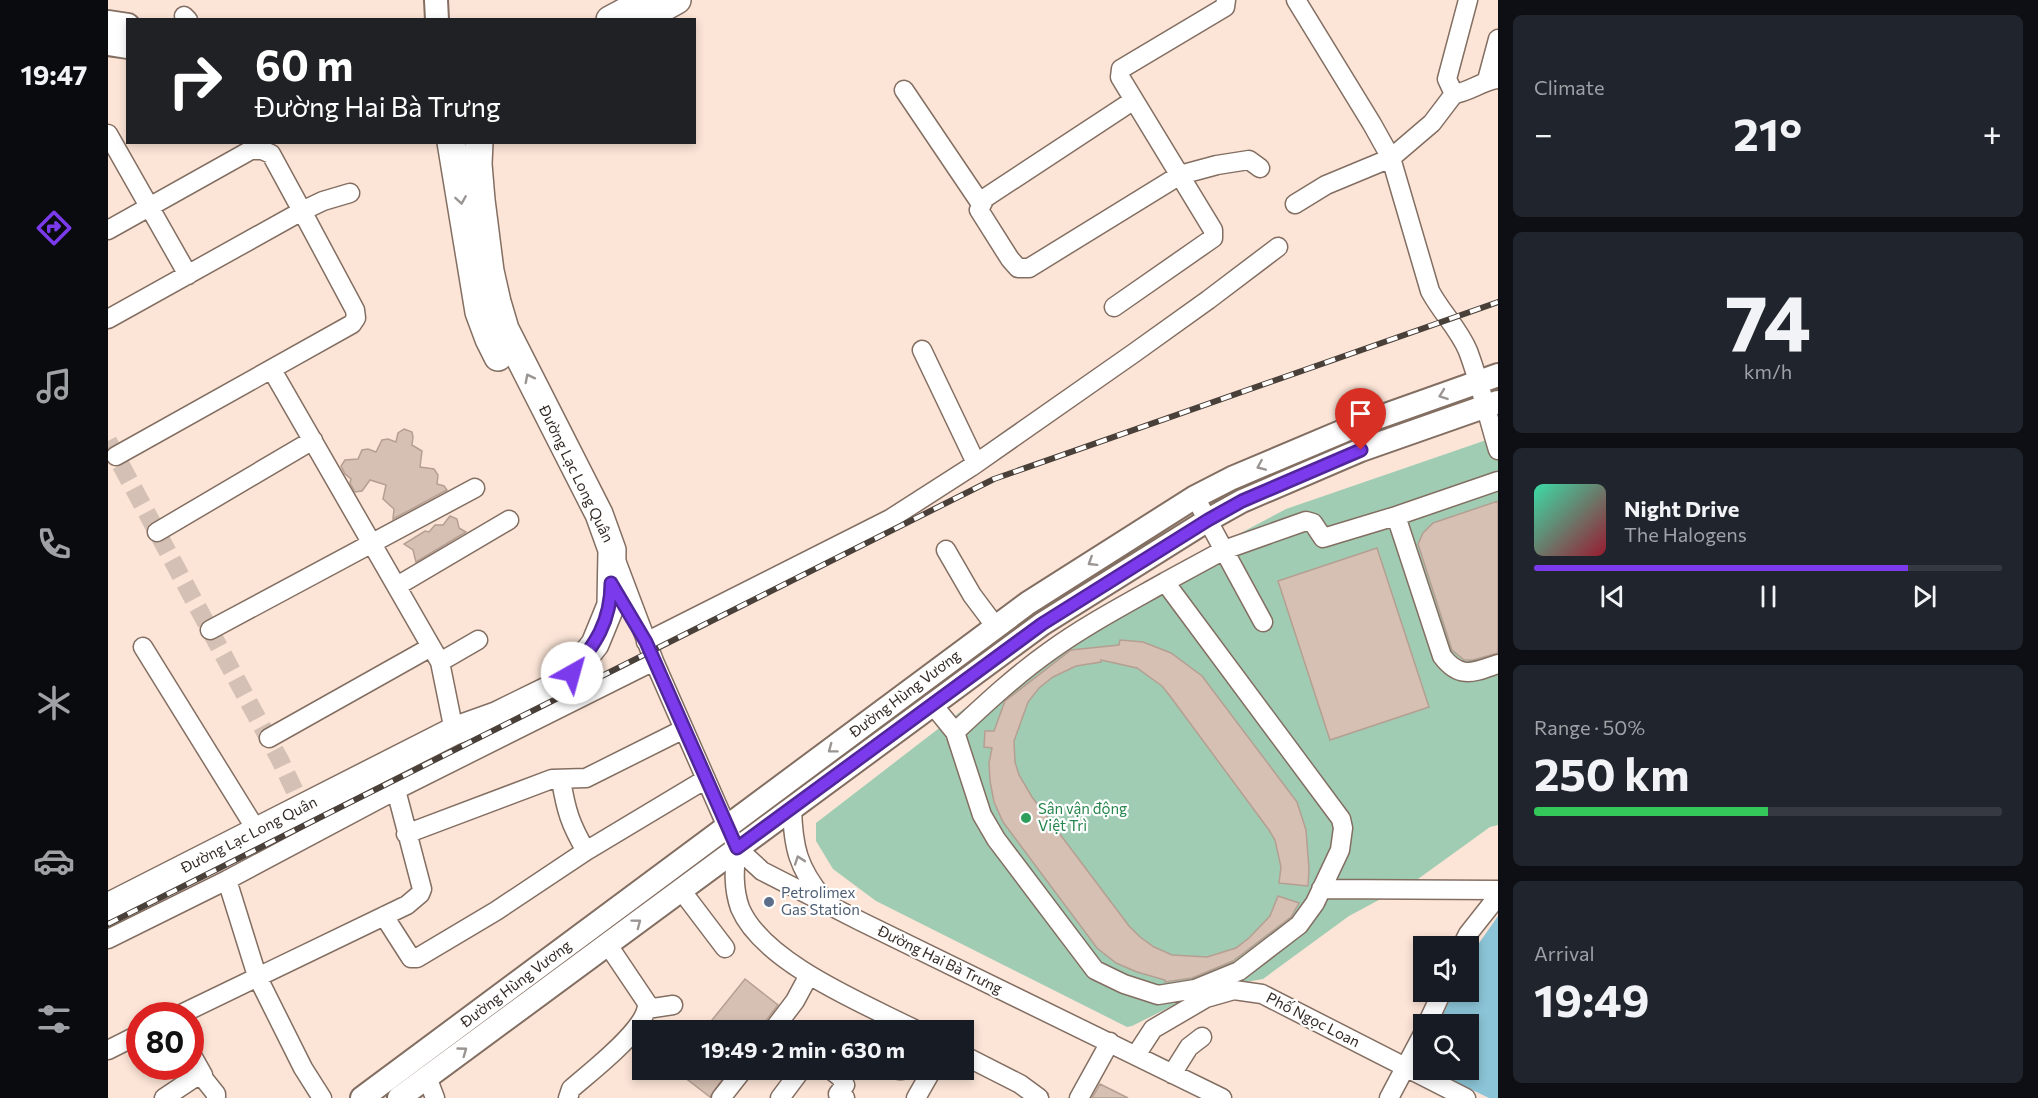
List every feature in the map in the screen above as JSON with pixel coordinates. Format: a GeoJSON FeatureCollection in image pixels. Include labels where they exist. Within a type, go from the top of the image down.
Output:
{"type":"FeatureCollection","features":[{"type":"Feature","properties":{"kind":"highway"},"geometry":{"type":"LineString","coordinates":[[614,18],[647,0]]}},
{"type":"Feature","properties":{"kind":"highway"},"geometry":{"type":"LineString","coordinates":[[645,18],[677,0]]}},
{"type":"Feature","properties":{"kind":"highway","name":"Đường Lạc Long Quân"},"geometry":{"type":"LineString","coordinates":[[451,144],[474,284],[489,339],[583,524],[604,554],[595,603],[581,637],[561,662],[542,678],[490,703],[454,731]]}},
{"type":"Feature","properties":{"kind":"highway","name":"Đường Lạc Long Quân"},"geometry":{"type":"LineString","coordinates":[[108,907],[454,731],[496,716],[539,695],[572,673],[595,644],[611,604],[611,583],[604,554],[599,514],[505,329],[490,271],[481,200],[479,144]]}},
{"type":"Feature","properties":{"kind":"highway"},"geometry":{"type":"LineString","coordinates":[[481,200],[496,144]]}},
{"type":"Feature","properties":{"kind":"main road"},"geometry":{"type":"LineString","coordinates":[[436,0],[437,18]]}},
{"type":"Feature","properties":{"kind":"main road"},"geometry":{"type":"LineString","coordinates":[[108,22],[126,25]]}},
{"type":"Feature","properties":{"kind":"main road"},"geometry":{"type":"LineString","coordinates":[[108,44],[126,47]]}},
{"type":"Feature","properties":{"kind":"main road","name":"Đường Hùng Vương"},"geometry":{"type":"LineString","coordinates":[[362,1098],[1028,603],[1195,497],[1232,478],[1360,424],[1488,379]]}},
{"type":"Feature","properties":{"kind":"main road","name":"Đường Hùng Vương"},"geometry":{"type":"LineString","coordinates":[[399,1098],[431,1088],[608,945],[1042,624],[1242,501],[1361,450],[1491,405]]}},
{"type":"Feature","properties":{"kind":"street"},"geometry":{"type":"LineString","coordinates":[[1114,307],[1213,238],[1213,230],[1120,77],[1121,69],[1225,7],[1226,0]]}},
{"type":"Feature","properties":{"kind":"street"},"geometry":{"type":"LineString","coordinates":[[1296,0],[1391,158],[1430,291],[1437,305],[1488,379],[1498,450]]}},
{"type":"Feature","properties":{"kind":"street"},"geometry":{"type":"LineString","coordinates":[[1454,94],[1447,79],[1468,0]]}},
{"type":"Feature","properties":{"kind":"street"},"geometry":{"type":"LineString","coordinates":[[1295,204],[1326,185],[1391,158],[1432,123],[1454,94],[1492,80],[1498,39]]}},
{"type":"Feature","properties":{"kind":"street"},"geometry":{"type":"LineString","coordinates":[[903,90],[981,204]]}},
{"type":"Feature","properties":{"kind":"street"},"geometry":{"type":"LineString","coordinates":[[1134,100],[986,198],[981,204],[979,210],[1018,268],[1029,268],[1180,175],[1217,165],[1249,160],[1260,168]]}},
{"type":"Feature","properties":{"kind":"street"},"geometry":{"type":"LineString","coordinates":[[108,134],[188,274]]}},
{"type":"Feature","properties":{"kind":"street"},"geometry":{"type":"LineString","coordinates":[[108,230],[251,150],[262,150],[271,154],[355,310],[356,318],[352,324],[116,456]]}},
{"type":"Feature","properties":{"kind":"street"},"geometry":{"type":"LineString","coordinates":[[108,319],[302,211],[323,201],[350,193]]}},
{"type":"Feature","properties":{"kind":"street"},"geometry":{"type":"LineString","coordinates":[[646,642],[890,519],[976,463],[1209,300],[1278,247]]}},
{"type":"Feature","properties":{"kind":"street"},"geometry":{"type":"LineString","coordinates":[[922,350],[976,463]]}},
{"type":"Feature","properties":{"kind":"street"},"geometry":{"type":"LineString","coordinates":[[272,370],[374,544],[435,654],[454,731]]}},
{"type":"Feature","properties":{"kind":"street"},"geometry":{"type":"LineString","coordinates":[[157,532],[313,440]]}},
{"type":"Feature","properties":{"kind":"street"},"geometry":{"type":"LineString","coordinates":[[955,732],[998,692],[1050,651],[1098,620],[1224,550],[1306,521],[1313,524],[1323,538],[1498,481]]}},
{"type":"Feature","properties":{"kind":"street"},"geometry":{"type":"LineString","coordinates":[[210,630],[374,544],[474,488]]}},
{"type":"Feature","properties":{"kind":"street"},"geometry":{"type":"LineString","coordinates":[[1195,497],[1263,622]]}},
{"type":"Feature","properties":{"kind":"street"},"geometry":{"type":"LineString","coordinates":[[1396,516],[1442,656],[1456,671],[1466,673],[1498,664]]}},
{"type":"Feature","properties":{"kind":"street"},"geometry":{"type":"LineString","coordinates":[[397,586],[509,520]]}},
{"type":"Feature","properties":{"kind":"street"},"geometry":{"type":"LineString","coordinates":[[946,550],[972,595],[996,627]]}},
{"type":"Feature","properties":{"kind":"street","name":"Đường Hai Bà Trưng"},"geometry":{"type":"LineString","coordinates":[[604,554],[646,642],[737,848],[762,871],[1222,1098]]}},
{"type":"Feature","properties":{"kind":"street"},"geometry":{"type":"LineString","coordinates":[[933,705],[955,732],[982,814],[996,839],[1095,970],[1124,984],[1158,996],[1195,989],[1239,971],[1299,925],[1322,890],[1340,850],[1343,828],[1341,819],[1165,582]]}},
{"type":"Feature","properties":{"kind":"street","name":"Đường Hai Bà Trưng"},"geometry":{"type":"LineString","coordinates":[[611,583],[646,642]]}},
{"type":"Feature","properties":{"kind":"street"},"geometry":{"type":"LineString","coordinates":[[268,738],[435,654],[478,640]]}},
{"type":"Feature","properties":{"kind":"street"},"geometry":{"type":"LineString","coordinates":[[143,647],[257,831]]}},
{"type":"Feature","properties":{"kind":"street"},"geometry":{"type":"LineString","coordinates":[[108,939],[227,880],[396,790],[654,661]]}},
{"type":"Feature","properties":{"kind":"street"},"geometry":{"type":"LineString","coordinates":[[406,834],[504,795],[552,779],[586,778],[684,729]]}},
{"type":"Feature","properties":{"kind":"street"},"geometry":{"type":"LineString","coordinates":[[384,916],[411,958],[417,958],[496,911],[586,850],[706,779]]}},
{"type":"Feature","properties":{"kind":"street"},"geometry":{"type":"LineString","coordinates":[[561,780],[565,808],[571,826],[586,850]]}},
{"type":"Feature","properties":{"kind":"street"},"geometry":{"type":"LineString","coordinates":[[204,1002],[407,906],[420,894],[422,889],[396,790]]}},
{"type":"Feature","properties":{"kind":"street"},"geometry":{"type":"LineString","coordinates":[[792,808],[794,840],[800,865],[810,883],[828,904]]}},
{"type":"Feature","properties":{"kind":"street"},"geometry":{"type":"LineString","coordinates":[[737,848],[734,881],[741,910],[768,945],[808,975],[896,1020]]}},
{"type":"Feature","properties":{"kind":"street"},"geometry":{"type":"LineString","coordinates":[[227,880],[257,976],[303,1068],[322,1098]]}},
{"type":"Feature","properties":{"kind":"street"},"geometry":{"type":"LineString","coordinates":[[681,890],[725,948]]}},
{"type":"Feature","properties":{"kind":"street"},"geometry":{"type":"LineString","coordinates":[[1322,890],[1498,890]]}},
{"type":"Feature","properties":{"kind":"street"},"geometry":{"type":"LineString","coordinates":[[1467,936],[1498,896]]}},
{"type":"Feature","properties":{"kind":"street"},"geometry":{"type":"LineString","coordinates":[[568,1098],[571,1089],[628,1038],[647,1009],[646,1003],[608,945]]}},
{"type":"Feature","properties":{"kind":"street"},"geometry":{"type":"LineString","coordinates":[[781,1020],[795,1001],[808,975]]}},
{"type":"Feature","properties":{"kind":"street","name":"Phố Ngọc Loan"},"geometry":{"type":"LineString","coordinates":[[1136,1055],[1153,1029],[1206,998],[1234,990],[1262,994],[1466,1098]]}},
{"type":"Feature","properties":{"kind":"street"},"geometry":{"type":"LineString","coordinates":[[647,1009],[673,1005]]}},
{"type":"Feature","properties":{"kind":"street"},"geometry":{"type":"LineString","coordinates":[[1172,1074],[1189,1047],[1202,1037]]}},
{"type":"Feature","properties":{"kind":"street"},"geometry":{"type":"LineString","coordinates":[[108,1050],[126,1041]]}},
{"type":"Feature","properties":{"kind":"street"},"geometry":{"type":"LineString","coordinates":[[1079,1098],[1110,1042]]}},
{"type":"Feature","properties":{"kind":"street"},"geometry":{"type":"LineString","coordinates":[[1389,1098],[1413,1053]]}},
{"type":"Feature","properties":{"kind":"street"},"geometry":{"type":"LineString","coordinates":[[974,1061],[1020,1084],[1039,1098]]}},
{"type":"Feature","properties":{"kind":"street"},"geometry":{"type":"LineString","coordinates":[[204,1076],[216,1094],[216,1098]]}},
{"type":"Feature","properties":{"kind":"street"},"geometry":{"type":"LineString","coordinates":[[164,1098],[190,1080]]}},
{"type":"Feature","properties":{"kind":"street"},"geometry":{"type":"LineString","coordinates":[[721,1098],[735,1080]]}},
{"type":"Feature","properties":{"kind":"street"},"geometry":{"type":"LineString","coordinates":[[780,1098],[794,1080]]}},
{"type":"Feature","properties":{"kind":"street"},"geometry":{"type":"LineString","coordinates":[[842,1080],[845,1085],[838,1094],[845,1098]]}},
{"type":"Feature","properties":{"kind":"street"},"geometry":{"type":"LineString","coordinates":[[916,1098],[926,1080]]}},
{"type":"Feature","properties":{"kind":"green space"},"geometry":{"type":"Polygon","coordinates":[[[1498,436],[1498,825],[1490,827],[1418,879],[1349,916],[1263,979],[1206,989],[1127,1027],[876,901],[833,869],[816,841],[816,823],[1060,635],[1201,554],[1286,509],[1498,436]]]}},
{"type":"Feature","properties":{"kind":"water"},"geometry":{"type":"Polygon","coordinates":[[[1498,916],[1498,1098],[1489,1098],[1452,1080],[1479,1080],[1479,1014],[1443,1014],[1449,1002],[1479,1002],[1479,943],[1498,916]]]}},
{"type":"Feature","properties":{"kind":"building"},"geometry":{"type":"Polygon","coordinates":[[[404,429],[412,432],[412,445],[422,451],[420,467],[434,469],[438,475],[437,484],[444,486],[447,490],[393,519],[394,509],[383,499],[386,485],[370,480],[362,491],[355,492],[350,483],[351,479],[341,466],[345,460],[358,459],[362,450],[368,449],[376,452],[382,440],[388,439],[396,442],[398,433],[404,429]]]}},
{"type":"Feature","properties":{"kind":"building"},"geometry":{"type":"Polygon","coordinates":[[[1498,501],[1498,653],[1473,660],[1464,660],[1452,650],[1418,544],[1423,533],[1433,523],[1498,501]]]}},
{"type":"Feature","properties":{"kind":"building"},"geometry":{"type":"Polygon","coordinates":[[[450,516],[457,519],[459,528],[466,532],[416,562],[413,550],[404,544],[425,531],[429,532],[435,525],[443,525],[450,516]]]}},
{"type":"Feature","properties":{"kind":"building"},"geometry":{"type":"Polygon","coordinates":[[[1377,548],[1429,707],[1330,740],[1278,581],[1377,548]]]}},
{"type":"Feature","properties":{"kind":"building","name":"Sân vận động Việt Trì"},"geometry":{"type":"Polygon","coordinates":[[[1120,640],[1143,642],[1171,653],[1202,676],[1297,802],[1306,830],[1308,886],[1279,883],[1281,867],[1275,840],[1269,830],[1162,686],[1137,668],[1101,660],[1101,662],[1076,666],[1053,677],[1039,688],[1028,702],[1014,741],[1015,762],[1019,775],[1032,797],[1129,926],[1140,937],[1154,947],[1172,955],[1207,957],[1236,948],[1249,938],[1270,916],[1278,896],[1299,903],[1291,917],[1233,961],[1192,978],[1165,982],[1165,980],[1116,963],[1097,948],[1003,822],[994,802],[989,763],[992,748],[984,747],[985,731],[994,731],[1005,701],[1071,650],[1119,645],[1120,640]]]}},
{"type":"Feature","properties":{"kind":"building"},"geometry":{"type":"Polygon","coordinates":[[[745,979],[778,1005],[766,1020],[712,1020],[745,979]]]}},
{"type":"Feature","properties":{"kind":"building"},"geometry":{"type":"Polygon","coordinates":[[[688,1080],[722,1080],[710,1097],[688,1080]]]}},
{"type":"Feature","properties":{"kind":"building"},"geometry":{"type":"Polygon","coordinates":[[[1100,1084],[1128,1098],[1092,1098],[1100,1084]]]}},
{"type":"Feature","properties":{"kind":"tunnel"},"geometry":{"type":"LineString","coordinates":[[108,441],[280,760],[303,808]]}},
{"type":"Feature","properties":{"kind":"railway"},"geometry":{"type":"LineString","coordinates":[[108,924],[994,479],[1498,302]]}},
{"type":"Feature","properties":{"kind":"place","name":"Sân vận động Việt Trì"},"geometry":{"type":"Point","coordinates":[1026,818]}},
{"type":"Feature","properties":{"kind":"place","name":"Petrolimex Gas Station"},"geometry":{"type":"Point","coordinates":[769,902]}},
{"type":"Feature","properties":{"kind":"route"},"geometry":{"type":"LineString","coordinates":[[572,673],[595,644],[611,604],[611,583],[646,642],[737,848],[1042,624],[1242,501],[1361,450]]}}]}
